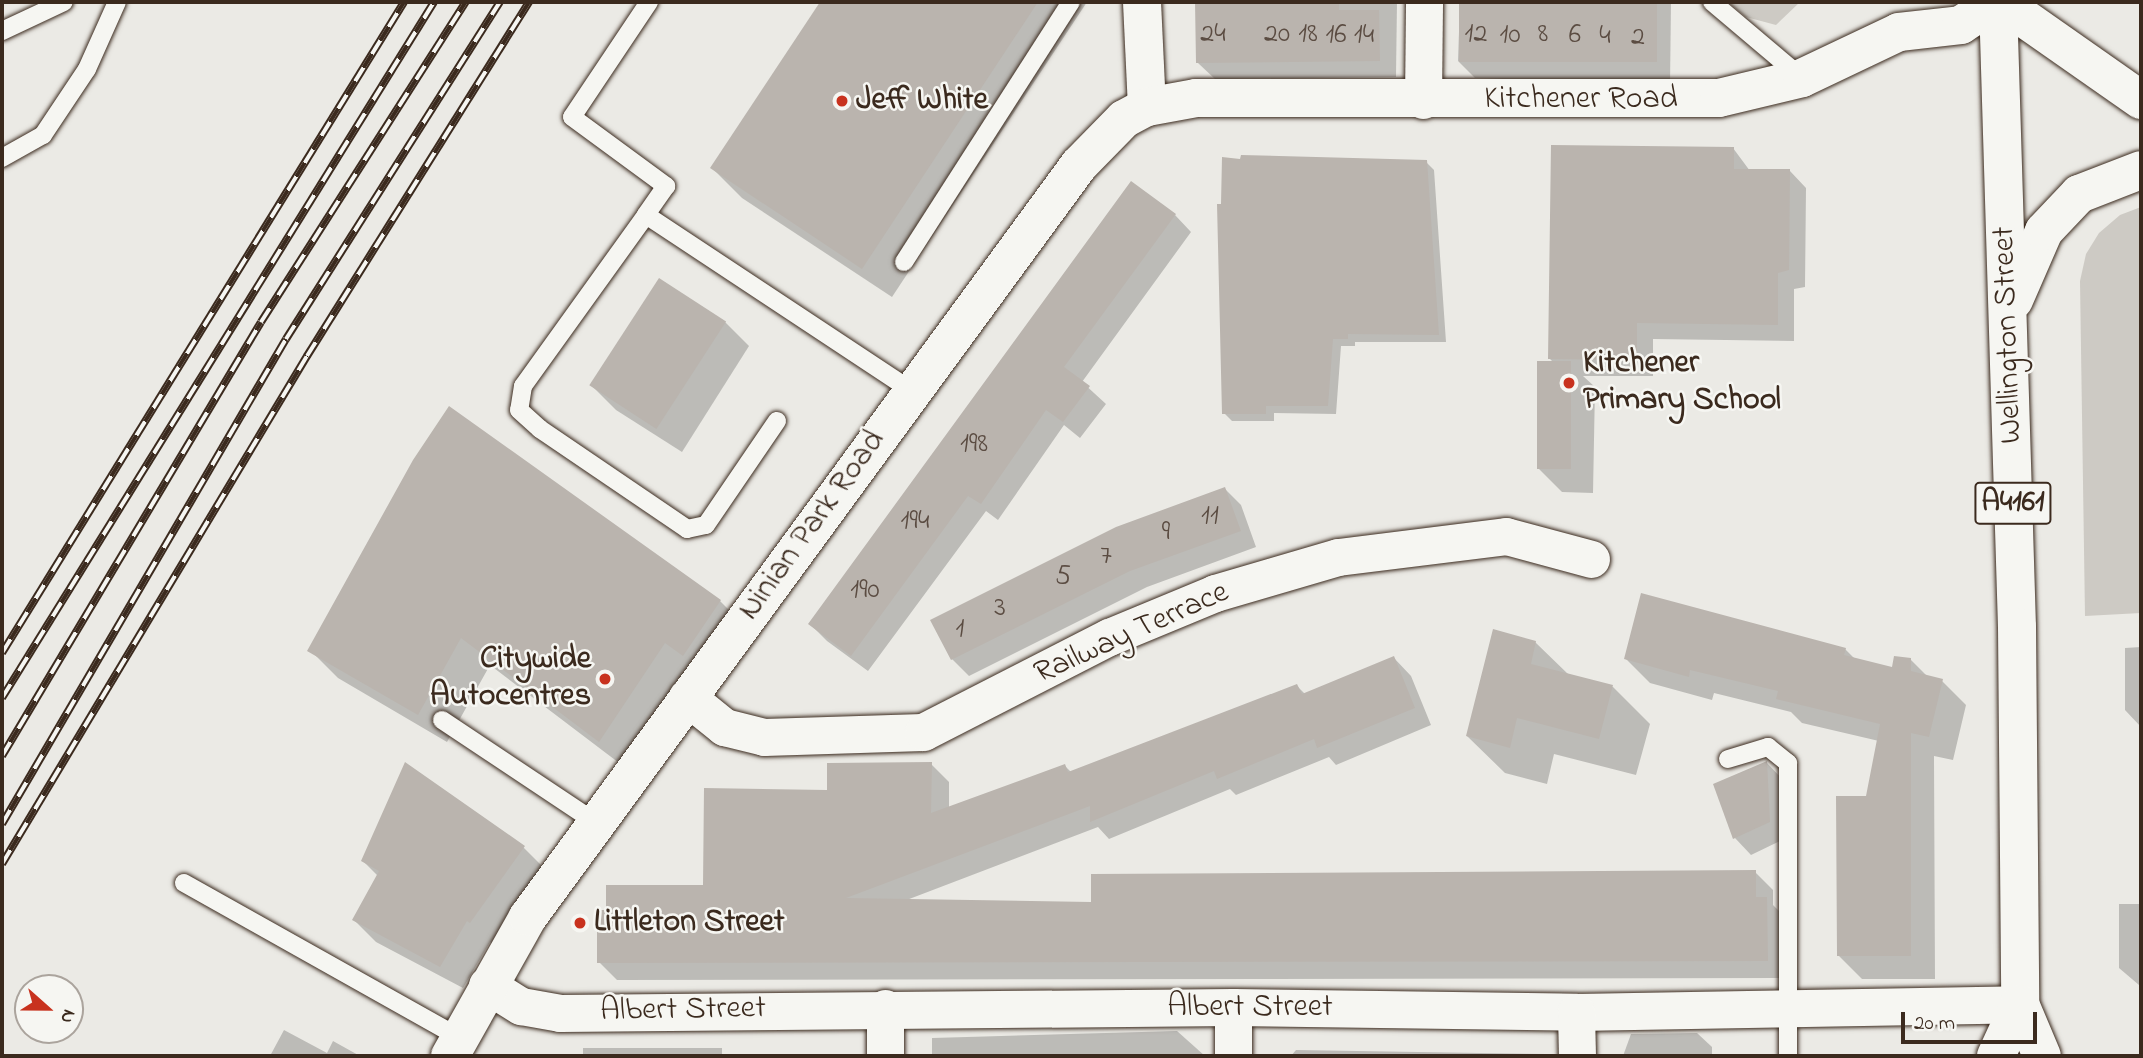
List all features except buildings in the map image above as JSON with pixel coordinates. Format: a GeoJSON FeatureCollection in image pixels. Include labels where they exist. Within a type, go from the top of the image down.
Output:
{"type":"FeatureCollection","features":[{"type":"Feature","properties":{"kind":"street"},"geometry":{"type":"LineString","coordinates":[[1142,2],[1147,107]]}},
{"type":"Feature","properties":{"kind":"street"},"geometry":{"type":"LineString","coordinates":[[1423,100],[1424,2]]}},
{"type":"Feature","properties":{"kind":"street"},"geometry":{"type":"LineString","coordinates":[[1998,2],[2141,100]]}},
{"type":"Feature","properties":{"kind":"street","name":"Kitchener Road"},"geometry":{"type":"LineString","coordinates":[[1147,107],[1196,98],[1679,101],[1718,98],[1802,78],[1899,32],[1961,25],[1998,2]]}},
{"type":"Feature","properties":{"kind":"street","name":"Wellington Street"},"geometry":{"type":"LineString","coordinates":[[1998,2],[2009,316],[2020,1004],[2042,1056]]}},
{"type":"Feature","properties":{"kind":"street","name":"Ninian Park Road"},"geometry":{"type":"LineString","coordinates":[[455,1047],[487,985],[528,916],[1079,164],[1103,136],[1147,107]]}},
{"type":"Feature","properties":{"kind":"street"},"geometry":{"type":"LineString","coordinates":[[2009,316],[2025,265],[2044,230],[2079,194],[2141,170]]}},
{"type":"Feature","properties":{"kind":"street","name":"Railway Terrace"},"geometry":{"type":"LineString","coordinates":[[687,697],[724,727],[764,737],[923,732],[1109,637],[1215,593],[1338,557],[1506,536],[1591,559]]}},
{"type":"Feature","properties":{"kind":"street","name":"Albert Street"},"geometry":{"type":"LineString","coordinates":[[487,985],[521,1006],[549,1012],[1233,1007],[1576,1012],[2020,1004]]}},
{"type":"Feature","properties":{"kind":"street","name":"Wellington Street"},"geometry":{"type":"LineString","coordinates":[[1996,1056],[2020,1004]]}},
{"type":"Feature","properties":{"kind":"street"},"geometry":{"type":"LineString","coordinates":[[1233,1007],[1233,1056]]}},
{"type":"Feature","properties":{"kind":"street"},"geometry":{"type":"LineString","coordinates":[[886,1008],[886,1056]]}},
{"type":"Feature","properties":{"kind":"street"},"geometry":{"type":"LineString","coordinates":[[1576,1012],[1577,1056]]}},
{"type":"Feature","properties":{"kind":"lane"},"geometry":{"type":"LineString","coordinates":[[2,31],[64,2]]}},
{"type":"Feature","properties":{"kind":"lane"},"geometry":{"type":"LineString","coordinates":[[2,158],[43,135],[86,69],[117,2]]}},
{"type":"Feature","properties":{"kind":"lane"},"geometry":{"type":"LineString","coordinates":[[649,2],[572,117],[666,186],[523,386],[519,410],[540,429],[687,528],[706,525],[777,421]]}},
{"type":"Feature","properties":{"kind":"lane"},"geometry":{"type":"LineString","coordinates":[[904,262],[1071,2]]}},
{"type":"Feature","properties":{"kind":"lane"},"geometry":{"type":"LineString","coordinates":[[1712,2],[1802,78]]}},
{"type":"Feature","properties":{"kind":"lane"},"geometry":{"type":"LineString","coordinates":[[646,215],[912,391]]}},
{"type":"Feature","properties":{"kind":"lane"},"geometry":{"type":"LineString","coordinates":[[442,720],[595,822]]}},
{"type":"Feature","properties":{"kind":"lane"},"geometry":{"type":"LineString","coordinates":[[1728,759],[1768,747],[1788,763],[1788,1056]]}},
{"type":"Feature","properties":{"kind":"lane"},"geometry":{"type":"LineString","coordinates":[[184,883],[455,1047]]}},
{"type":"Feature","properties":{"kind":"shaded area"},"geometry":{"type":"Polygon","coordinates":[[[1728,2],[1800,2],[1776,25],[1746,17],[1728,2]]]}},
{"type":"Feature","properties":{"kind":"shaded area"},"geometry":{"type":"Polygon","coordinates":[[[2141,207],[2141,613],[2085,616],[2080,281],[2086,254],[2099,233],[2120,215],[2141,207]]]}},
{"type":"Feature","properties":{"kind":"railway"},"geometry":{"type":"LineString","coordinates":[[2,653],[404,2]]}},
{"type":"Feature","properties":{"kind":"railway"},"geometry":{"type":"LineString","coordinates":[[2,698],[434,2]]}},
{"type":"Feature","properties":{"kind":"railway"},"geometry":{"type":"LineString","coordinates":[[2,756],[261,322],[466,2]]}},
{"type":"Feature","properties":{"kind":"railway"},"geometry":{"type":"LineString","coordinates":[[2,824],[286,339],[500,2]]}},
{"type":"Feature","properties":{"kind":"railway"},"geometry":{"type":"LineString","coordinates":[[2,864],[307,356],[529,2]]}},
{"type":"Feature","properties":{"kind":"place","name":"Jeff White"},"geometry":{"type":"Point","coordinates":[842,101]}},
{"type":"Feature","properties":{"kind":"place","name":"Kitchener Primary School"},"geometry":{"type":"Point","coordinates":[1569,383]}},
{"type":"Feature","properties":{"kind":"place","name":"Citywide Autocentres"},"geometry":{"type":"Point","coordinates":[605,679]}},
{"type":"Feature","properties":{"kind":"place","name":"Littleton Street"},"geometry":{"type":"Point","coordinates":[580,923]}}]}
